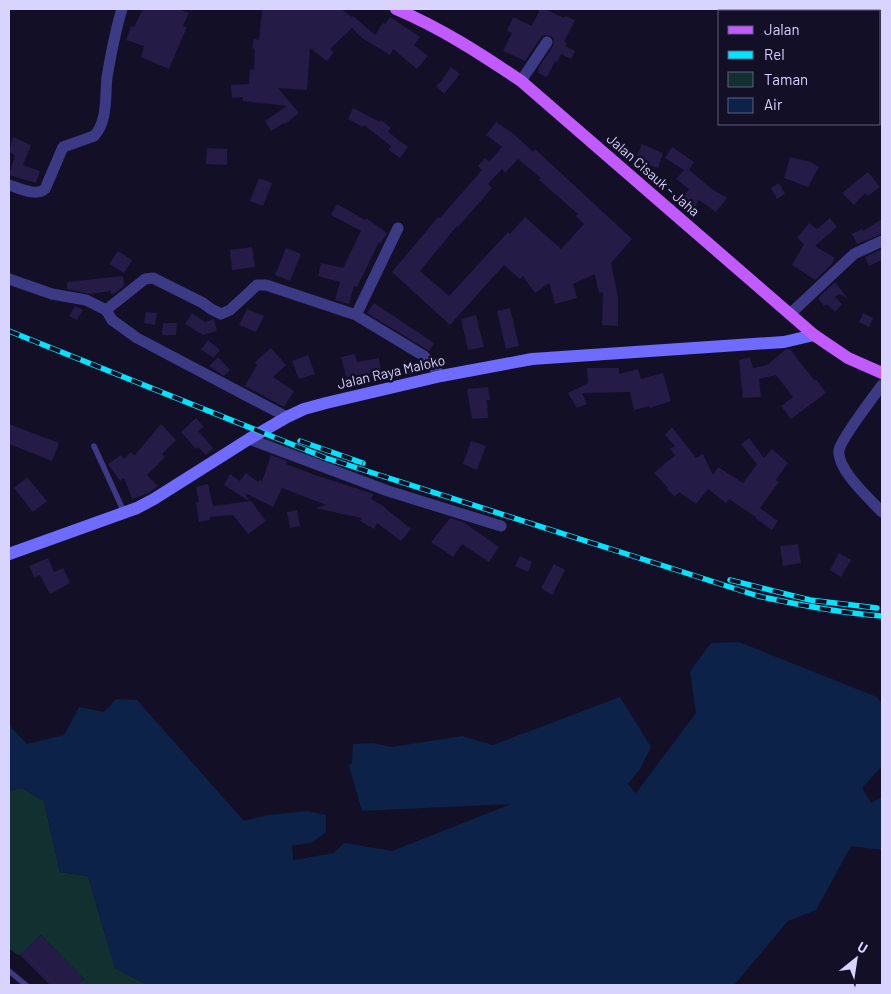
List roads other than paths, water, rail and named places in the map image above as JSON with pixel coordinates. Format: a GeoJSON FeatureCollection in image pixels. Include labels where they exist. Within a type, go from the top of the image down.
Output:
{"type":"FeatureCollection","features":[{"type":"Feature","properties":{"kind":"main road","name":"Jalan Cisauk - Jaha"},"geometry":{"type":"LineString","coordinates":[[396,9],[475,50],[521,82],[814,335],[848,358],[882,373]]}},
{"type":"Feature","properties":{"kind":"street"},"geometry":{"type":"LineString","coordinates":[[9,185],[35,193],[42,192],[63,147],[94,136],[97,133],[103,116],[107,78],[117,23],[122,9]]}},
{"type":"Feature","properties":{"kind":"street"},"geometry":{"type":"LineString","coordinates":[[521,82],[547,42]]}},
{"type":"Feature","properties":{"kind":"street"},"geometry":{"type":"LineString","coordinates":[[356,315],[398,228]]}},
{"type":"Feature","properties":{"kind":"street"},"geometry":{"type":"LineString","coordinates":[[790,314],[854,254],[882,241]]}},
{"type":"Feature","properties":{"kind":"street"},"geometry":{"type":"LineString","coordinates":[[106,310],[144,279],[153,278],[221,314],[230,310],[258,285],[266,285],[356,315],[424,356],[440,376]]}},
{"type":"Feature","properties":{"kind":"street"},"geometry":{"type":"LineString","coordinates":[[9,279],[52,294],[86,300],[106,310],[112,320],[142,341],[287,417]]}},
{"type":"Feature","properties":{"kind":"street","name":"Jalan Raya Maloko"},"geometry":{"type":"LineString","coordinates":[[9,554],[124,514],[154,499],[287,417],[304,409],[326,403],[440,376],[532,359],[784,342],[814,335]]}},
{"type":"Feature","properties":{"kind":"street"},"geometry":{"type":"LineString","coordinates":[[882,385],[843,440],[839,450],[842,462],[852,482],[882,512]]}},
{"type":"Feature","properties":{"kind":"street"},"geometry":{"type":"LineString","coordinates":[[249,439],[388,491],[501,526]]}},
{"type":"Feature","properties":{"kind":"lane"},"geometry":{"type":"LineString","coordinates":[[94,446],[124,514]]}},
{"type":"Feature","properties":{"kind":"lane"},"geometry":{"type":"LineString","coordinates":[[9,971],[26,985]]}},
{"type":"Feature","properties":{"kind":"water"},"geometry":{"type":"Polygon","coordinates":[[[739,642],[877,697],[882,705],[882,766],[862,788],[871,803],[882,797],[882,850],[851,846],[816,910],[788,921],[734,985],[148,985],[115,968],[88,876],[60,872],[44,801],[22,788],[9,791],[9,725],[27,744],[64,735],[79,707],[104,712],[116,699],[137,700],[244,821],[268,815],[307,811],[326,815],[326,832],[313,842],[292,846],[293,860],[334,853],[344,843],[392,851],[511,804],[362,811],[349,766],[352,763],[353,744],[373,743],[392,747],[462,736],[493,745],[620,697],[651,747],[640,769],[628,784],[636,793],[696,713],[690,671],[711,643],[739,642]]]}},
{"type":"Feature","properties":{"kind":"railway"},"geometry":{"type":"LineString","coordinates":[[9,331],[326,458],[758,596],[820,608],[882,616]]}},
{"type":"Feature","properties":{"kind":"railway"},"geometry":{"type":"LineString","coordinates":[[300,441],[363,463]]}},
{"type":"Feature","properties":{"kind":"railway"},"geometry":{"type":"LineString","coordinates":[[730,580],[810,600],[877,608]]}}]}
